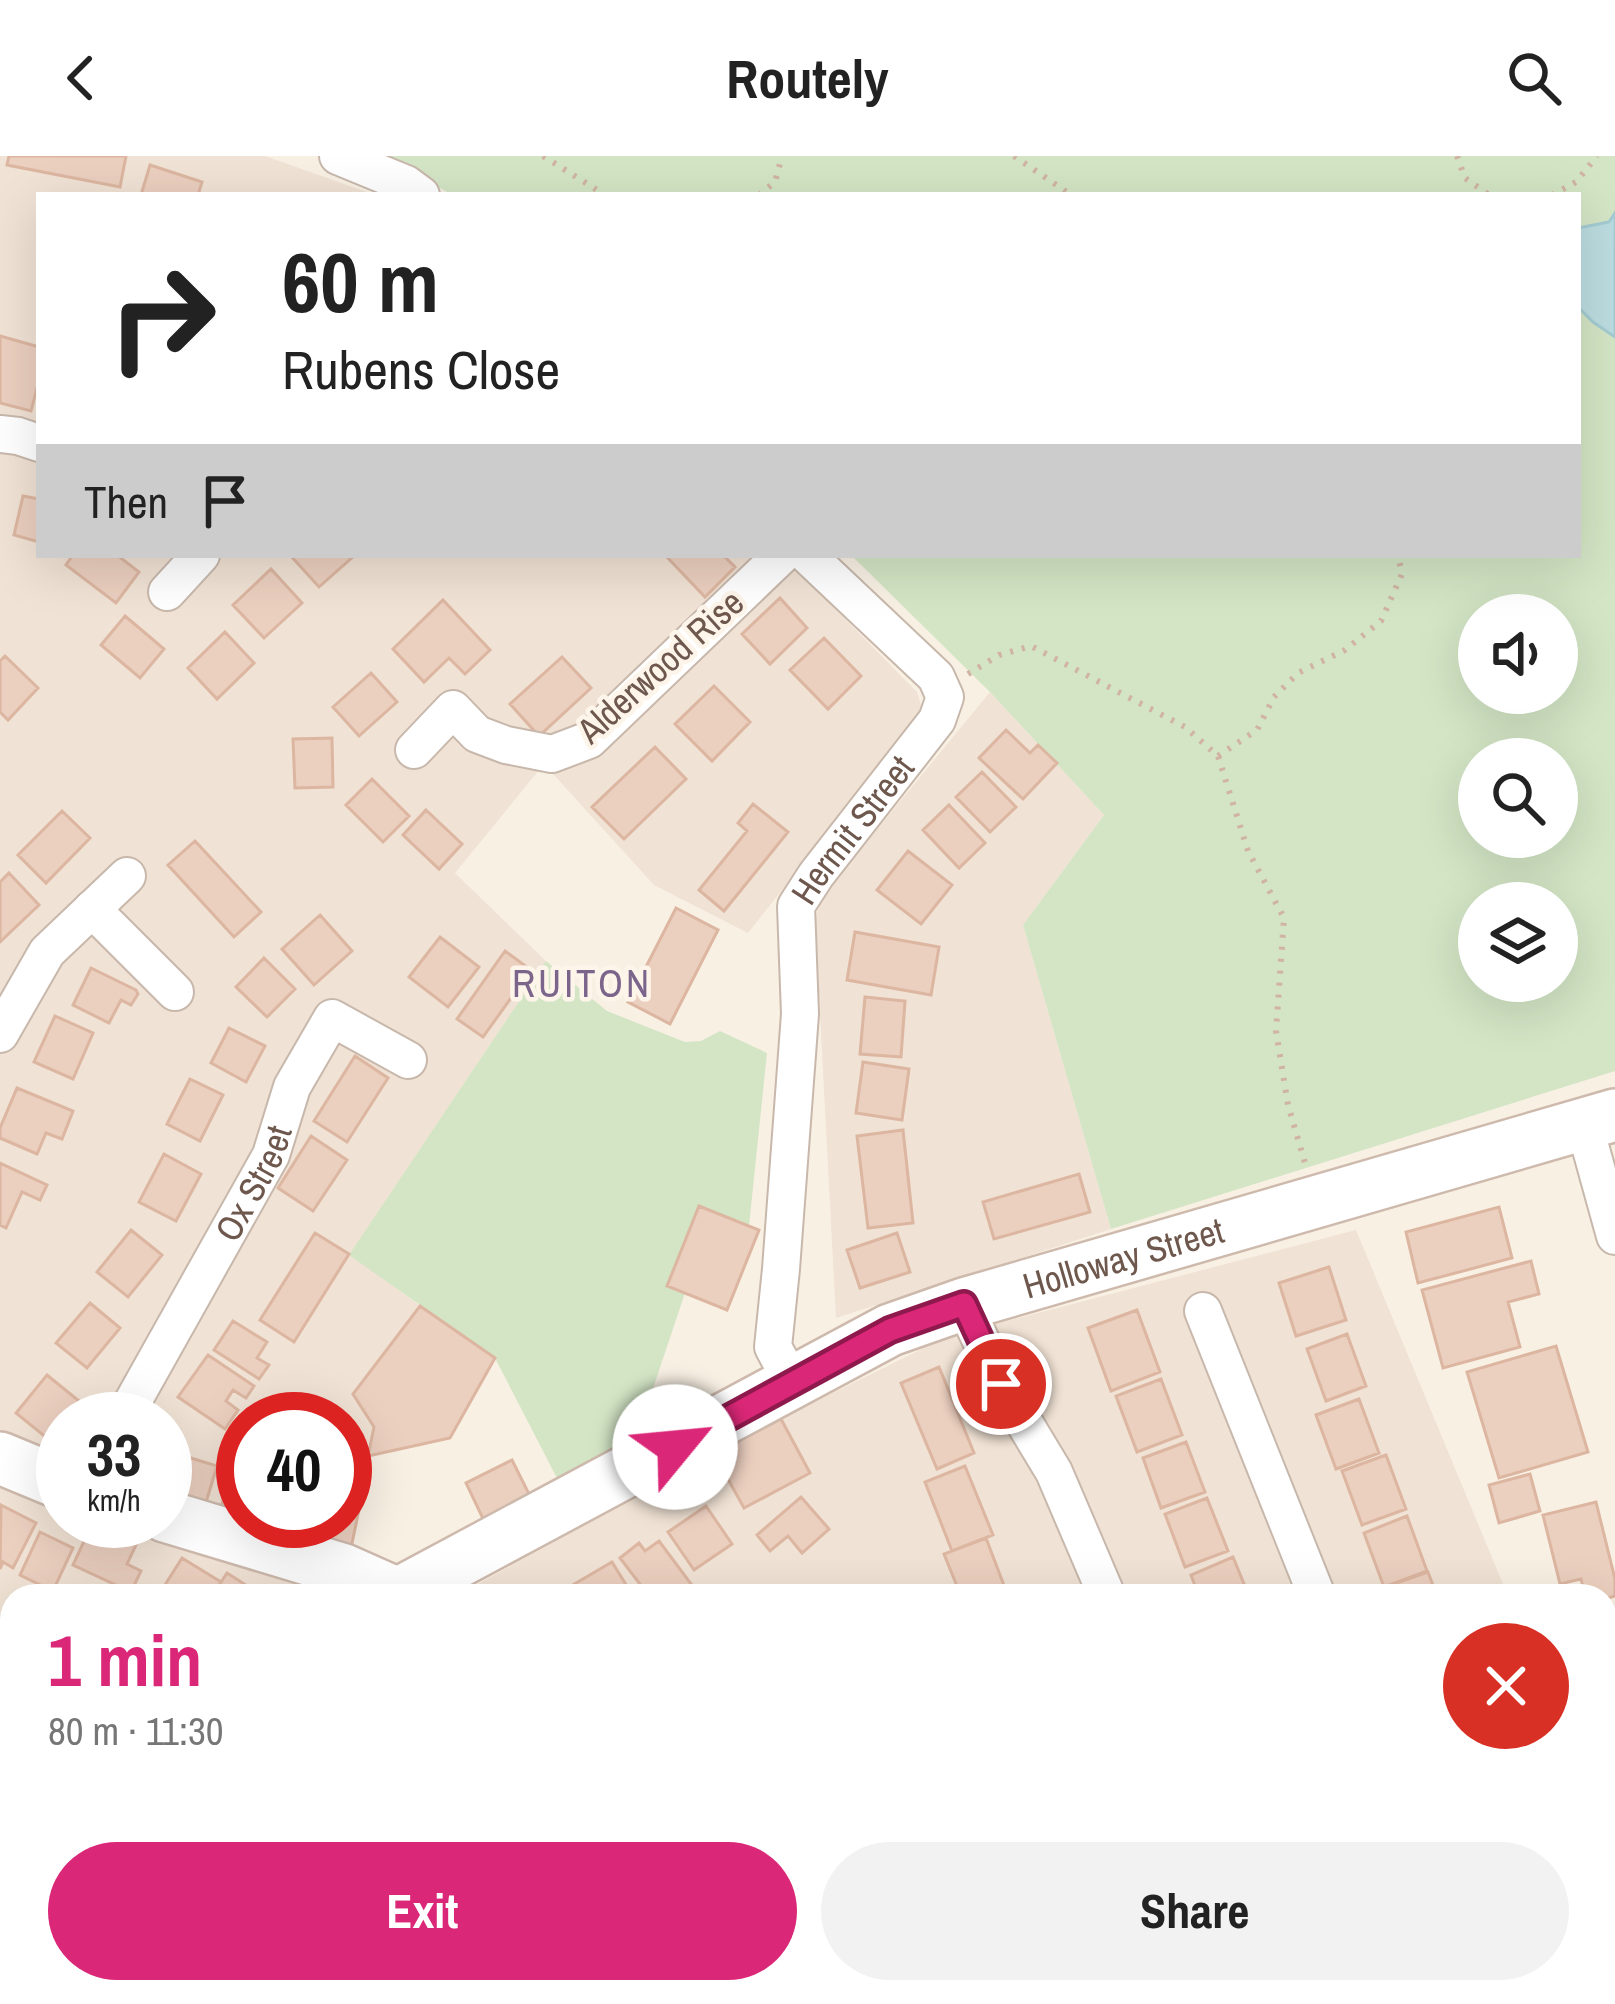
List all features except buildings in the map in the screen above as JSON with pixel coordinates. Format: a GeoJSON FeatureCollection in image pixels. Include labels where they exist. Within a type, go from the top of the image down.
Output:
{"type":"FeatureCollection","features":[{"type":"Feature","properties":{"kind":"street"},"geometry":{"type":"LineString","coordinates":[[338,156],[414,189]]}},
{"type":"Feature","properties":{"kind":"street"},"geometry":{"type":"LineString","coordinates":[[0,434],[36,442]]}},
{"type":"Feature","properties":{"kind":"street"},"geometry":{"type":"LineString","coordinates":[[167,592],[198,558]]}},
{"type":"Feature","properties":{"kind":"street","name":"Alderwood Rise"},"geometry":{"type":"LineString","coordinates":[[414,750],[452,709],[477,734],[506,745],[552,754],[590,740],[779,558]]}},
{"type":"Feature","properties":{"kind":"street"},"geometry":{"type":"LineString","coordinates":[[810,558],[936,677],[942,690]]}},
{"type":"Feature","properties":{"kind":"street","name":"Hermit Street"},"geometry":{"type":"LineString","coordinates":[[794,1384],[773,1347],[800,1014],[796,906],[937,720],[945,697],[942,690]]}},
{"type":"Feature","properties":{"kind":"street"},"geometry":{"type":"LineString","coordinates":[[0,1034],[47,952],[128,876]]}},
{"type":"Feature","properties":{"kind":"street"},"geometry":{"type":"LineString","coordinates":[[92,909],[175,992]]}},
{"type":"Feature","properties":{"kind":"street","name":"Ox Street"},"geometry":{"type":"LineString","coordinates":[[138,1392],[271,1155],[292,1087],[332,1018],[409,1060]]}},
{"type":"Feature","properties":{"kind":"street"},"geometry":{"type":"LineString","coordinates":[[1599,1119],[1615,1236]]}},
{"type":"Feature","properties":{"kind":"street","name":"Holloway Street"},"geometry":{"type":"LineString","coordinates":[[417,1584],[890,1330],[964,1304],[1599,1119]]}},
{"type":"Feature","properties":{"kind":"street"},"geometry":{"type":"LineString","coordinates":[[964,1304],[1001,1384],[1054,1472],[1102,1584]]}},
{"type":"Feature","properties":{"kind":"street"},"geometry":{"type":"LineString","coordinates":[[1203,1311],[1312,1584]]}},
{"type":"Feature","properties":{"kind":"street"},"geometry":{"type":"LineString","coordinates":[[0,1458],[36,1473]]}},
{"type":"Feature","properties":{"kind":"street"},"geometry":{"type":"LineString","coordinates":[[192,1524],[344,1570],[373,1584]]}},
{"type":"Feature","properties":{"kind":"path"},"geometry":{"type":"LineString","coordinates":[[543,156],[600,192]]}},
{"type":"Feature","properties":{"kind":"path"},"geometry":{"type":"LineString","coordinates":[[763,192],[775,182],[782,156]]}},
{"type":"Feature","properties":{"kind":"path"},"geometry":{"type":"LineString","coordinates":[[1014,156],[1067,192]]}},
{"type":"Feature","properties":{"kind":"path"},"geometry":{"type":"LineString","coordinates":[[1456,156],[1465,178],[1485,192]]}},
{"type":"Feature","properties":{"kind":"path"},"geometry":{"type":"LineString","coordinates":[[1558,192],[1576,182],[1597,156]]}},
{"type":"Feature","properties":{"kind":"path"},"geometry":{"type":"LineString","coordinates":[[1218,756],[1258,730],[1274,698],[1298,673],[1345,650],[1381,621],[1402,574],[1399,558]]}},
{"type":"Feature","properties":{"kind":"path"},"geometry":{"type":"LineString","coordinates":[[942,690],[999,655],[1031,646],[1185,727],[1218,756],[1248,851],[1284,919],[1276,1031],[1288,1105],[1316,1202]]}},
{"type":"Feature","properties":{"kind":"shaded area"},"geometry":{"type":"Polygon","coordinates":[[[0,156],[265,156],[367,192],[36,192],[36,558],[785,558],[917,692],[923,712],[748,933],[654,885],[544,764],[455,873],[546,961],[350,1254],[420,1306],[355,1392],[216,1392],[216,1513],[192,1506],[192,1392],[36,1392],[36,1449],[0,1434],[0,156]]]}},
{"type":"Feature","properties":{"kind":"shaded area"},"geometry":{"type":"Polygon","coordinates":[[[990,692],[1104,815],[1023,925],[1111,1229],[836,1318],[815,919],[823,895],[990,692]]]}},
{"type":"Feature","properties":{"kind":"shaded area"},"geometry":{"type":"Polygon","coordinates":[[[1356,1230],[1503,1584],[478,1584],[754,1432],[946,1337],[1356,1230]]]}},
{"type":"Feature","properties":{"kind":"shaded area"},"geometry":{"type":"Polygon","coordinates":[[[0,1476],[36,1489],[36,1548],[192,1547],[255,1571],[318,1584],[0,1584],[0,1476]]]}},
{"type":"Feature","properties":{"kind":"green space"},"geometry":{"type":"Polygon","coordinates":[[[378,156],[1615,156],[1615,1071],[1111,1229],[1023,925],[1104,815],[990,692],[854,558],[1581,558],[1581,192],[447,192],[378,156]]]}},
{"type":"Feature","properties":{"kind":"green space"},"geometry":{"type":"Polygon","coordinates":[[[546,961],[607,1011],[685,1042],[701,1041],[720,1031],[767,1053],[749,1226],[699,1207],[667,1286],[685,1293],[634,1445],[560,1484],[495,1358],[349,1255],[546,961]]]}},
{"type":"Feature","properties":{"kind":"water"},"geometry":{"type":"Polygon","coordinates":[[[1615,213],[1615,337],[1581,310],[1581,227],[1609,222],[1615,213]]]}},
{"type":"Feature","properties":{"kind":"district","name":"RUITON"},"geometry":{"type":"Point","coordinates":[582,983]}},
{"type":"Feature","properties":{"kind":"route"},"geometry":{"type":"LineString","coordinates":[[675,1447],[890,1330],[964,1304],[1001,1384]]}}]}
